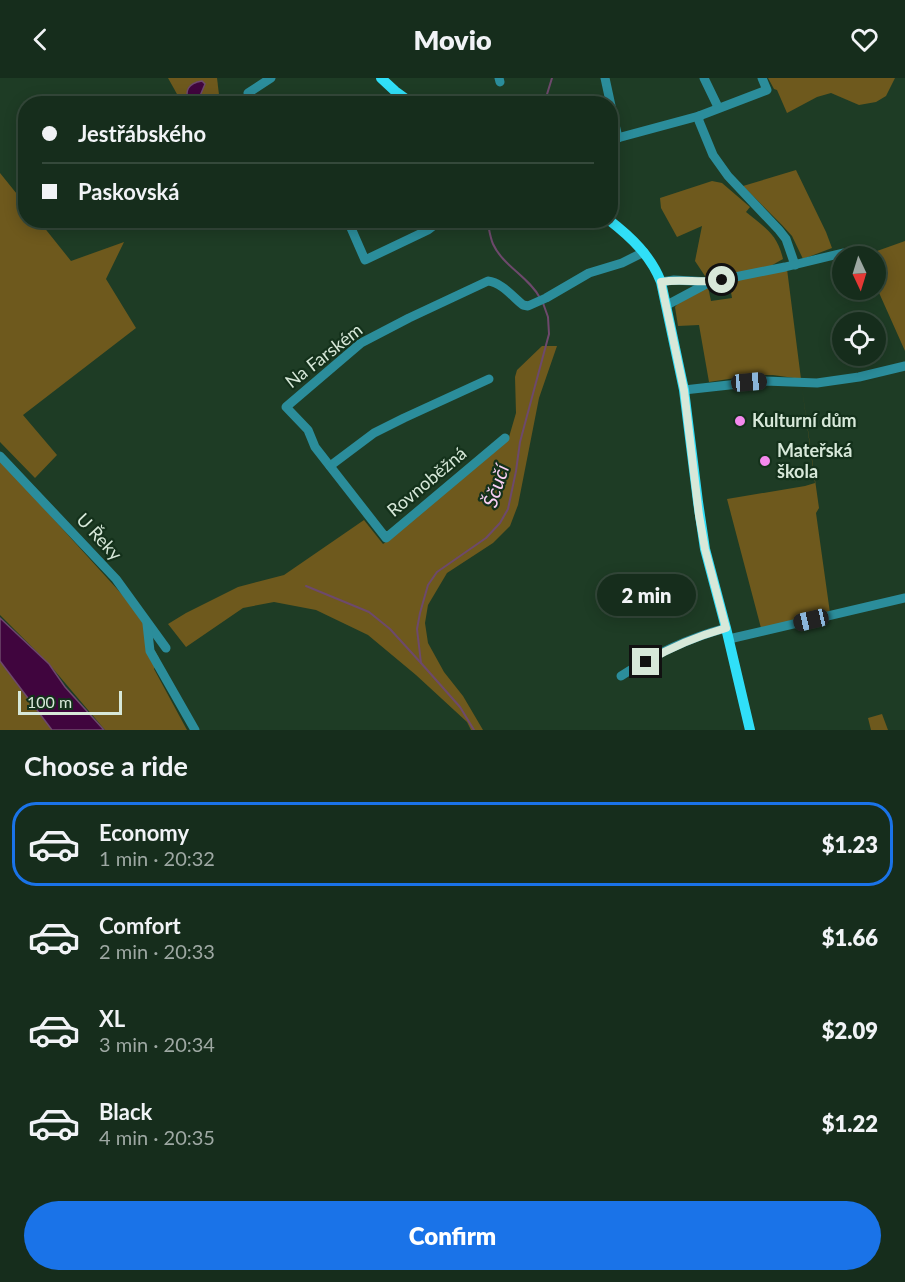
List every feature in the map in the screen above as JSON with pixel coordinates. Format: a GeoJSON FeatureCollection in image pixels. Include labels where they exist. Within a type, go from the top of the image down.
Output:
{"type":"FeatureCollection","features":[{"type":"Feature","properties":{"kind":"main road"},"geometry":{"type":"LineString","coordinates":[[388,80],[405,96]]}},
{"type":"Feature","properties":{"kind":"main road"},"geometry":{"type":"LineString","coordinates":[[618,228],[644,252],[661,282],[684,390],[705,549],[750,730]]}},
{"type":"Feature","properties":{"kind":"street"},"geometry":{"type":"LineString","coordinates":[[248,93],[271,78]]}},
{"type":"Feature","properties":{"kind":"street"},"geometry":{"type":"LineString","coordinates":[[605,78],[608,96]]}},
{"type":"Feature","properties":{"kind":"street"},"geometry":{"type":"LineString","coordinates":[[704,78],[718,107]]}},
{"type":"Feature","properties":{"kind":"street"},"geometry":{"type":"LineString","coordinates":[[618,138],[699,116],[767,90],[762,78]]}},
{"type":"Feature","properties":{"kind":"street"},"geometry":{"type":"LineString","coordinates":[[699,116],[713,155],[728,176],[786,239],[795,265]]}},
{"type":"Feature","properties":{"kind":"street"},"geometry":{"type":"LineString","coordinates":[[351,228],[365,260],[431,228]]}},
{"type":"Feature","properties":{"kind":"street","name":"Na Farském"},"geometry":{"type":"LineString","coordinates":[[330,466],[315,447],[308,430],[286,407],[361,343],[488,281],[498,284],[523,305],[528,306],[589,273],[622,263],[644,252]]}},
{"type":"Feature","properties":{"kind":"street"},"geometry":{"type":"LineString","coordinates":[[661,282],[674,280],[710,282],[832,255]]}},
{"type":"Feature","properties":{"kind":"street"},"geometry":{"type":"LineString","coordinates":[[667,305],[710,282]]}},
{"type":"Feature","properties":{"kind":"street"},"geometry":{"type":"LineString","coordinates":[[684,390],[765,381],[817,383],[859,378],[905,366]]}},
{"type":"Feature","properties":{"kind":"street"},"geometry":{"type":"LineString","coordinates":[[330,466],[374,433],[489,379]]}},
{"type":"Feature","properties":{"kind":"street","name":"Rovnoběžná"},"geometry":{"type":"LineString","coordinates":[[330,466],[386,538],[505,438]]}},
{"type":"Feature","properties":{"kind":"street","name":"U Řeky"},"geometry":{"type":"LineString","coordinates":[[0,456],[116,579],[166,648]]}},
{"type":"Feature","properties":{"kind":"street"},"geometry":{"type":"LineString","coordinates":[[621,676],[659,654],[708,633],[727,633],[905,598]]}},
{"type":"Feature","properties":{"kind":"street"},"geometry":{"type":"LineString","coordinates":[[147,622],[150,651],[195,730]]}},
{"type":"Feature","properties":{"kind":"shaded area"},"geometry":{"type":"Polygon","coordinates":[[[168,78],[217,78],[219,96],[178,96],[168,78]]]}},
{"type":"Feature","properties":{"kind":"shaded area"},"geometry":{"type":"Polygon","coordinates":[[[768,78],[895,78],[886,96],[876,102],[859,105],[831,93],[817,97],[787,113],[777,90],[768,78]]]}},
{"type":"Feature","properties":{"kind":"shaded area"},"geometry":{"type":"Polygon","coordinates":[[[202,81],[205,84],[200,96],[187,96],[188,88],[202,81]]]}},
{"type":"Feature","properties":{"kind":"shaded area"},"geometry":{"type":"Polygon","coordinates":[[[796,170],[832,248],[803,259],[792,236],[743,186],[796,170]]]}},
{"type":"Feature","properties":{"kind":"shaded area"},"geometry":{"type":"Polygon","coordinates":[[[0,173],[18,195],[18,228],[45,228],[71,261],[124,242],[106,279],[136,328],[23,415],[57,455],[35,478],[0,442],[0,173]]]}},
{"type":"Feature","properties":{"kind":"shaded area"},"geometry":{"type":"Polygon","coordinates":[[[712,181],[722,183],[750,207],[746,212],[774,237],[783,259],[767,268],[707,279],[695,261],[702,226],[677,237],[661,208],[660,198],[712,181]]]}},
{"type":"Feature","properties":{"kind":"shaded area"},"geometry":{"type":"Polygon","coordinates":[[[905,241],[905,351],[882,300],[886,300],[886,248],[905,241]]]}},
{"type":"Feature","properties":{"kind":"shaded area"},"geometry":{"type":"Polygon","coordinates":[[[787,269],[801,379],[755,375],[709,382],[699,325],[678,326],[675,307],[679,302],[708,287],[711,301],[732,298],[729,281],[787,269]]]}},
{"type":"Feature","properties":{"kind":"shaded area"},"geometry":{"type":"Polygon","coordinates":[[[542,346],[557,346],[539,398],[518,505],[510,526],[493,543],[447,573],[428,605],[425,623],[428,643],[444,672],[463,696],[483,730],[471,730],[467,722],[368,635],[316,610],[274,602],[243,608],[186,647],[168,624],[186,613],[238,587],[284,575],[364,520],[383,544],[390,539],[509,437],[516,413],[515,377],[517,370],[542,346]]]}},
{"type":"Feature","properties":{"kind":"shaded area"},"geometry":{"type":"Polygon","coordinates":[[[802,388],[819,508],[816,513],[830,613],[761,628],[727,499],[815,483],[802,388]]]}},
{"type":"Feature","properties":{"kind":"shaded area"},"geometry":{"type":"Polygon","coordinates":[[[0,460],[147,622],[144,632],[159,658],[154,669],[187,730],[105,730],[49,664],[0,615],[0,460]]]}},
{"type":"Feature","properties":{"kind":"shaded area"},"geometry":{"type":"Polygon","coordinates":[[[0,618],[49,664],[65,687],[104,730],[52,730],[0,661],[0,618]]]}},
{"type":"Feature","properties":{"kind":"shaded area"},"geometry":{"type":"Polygon","coordinates":[[[0,661],[52,730],[0,730],[0,661]]]}},
{"type":"Feature","properties":{"kind":"shaded area"},"geometry":{"type":"Polygon","coordinates":[[[882,714],[888,730],[871,730],[868,718],[882,714]]]}},
{"type":"Feature","properties":{"kind":"waterway","name":"Ščučí"},"geometry":{"type":"LineString","coordinates":[[546,96],[552,78]]}},
{"type":"Feature","properties":{"kind":"waterway","name":"Ščučí"},"geometry":{"type":"LineString","coordinates":[[489,228],[497,252],[540,298]]}},
{"type":"Feature","properties":{"kind":"waterway","name":"Ščučí"},"geometry":{"type":"LineString","coordinates":[[474,730],[460,707],[421,663],[417,629],[428,585],[437,572],[486,538],[500,523],[508,509],[520,442],[549,334],[548,317],[543,303]]}},
{"type":"Feature","properties":{"kind":"waterway"},"geometry":{"type":"LineString","coordinates":[[306,586],[369,612],[390,629],[421,663]]}},
{"type":"Feature","properties":{"kind":"place","name":"Kulturní dům"},"geometry":{"type":"Point","coordinates":[740,421]}},
{"type":"Feature","properties":{"kind":"place","name":"Mateřská škola"},"geometry":{"type":"Point","coordinates":[765,461]}},
{"type":"Feature","properties":{"kind":"route"},"geometry":{"type":"LineString","coordinates":[[646,662],[708,633],[726,628],[705,549],[684,390],[661,282],[722,280]]}}]}
